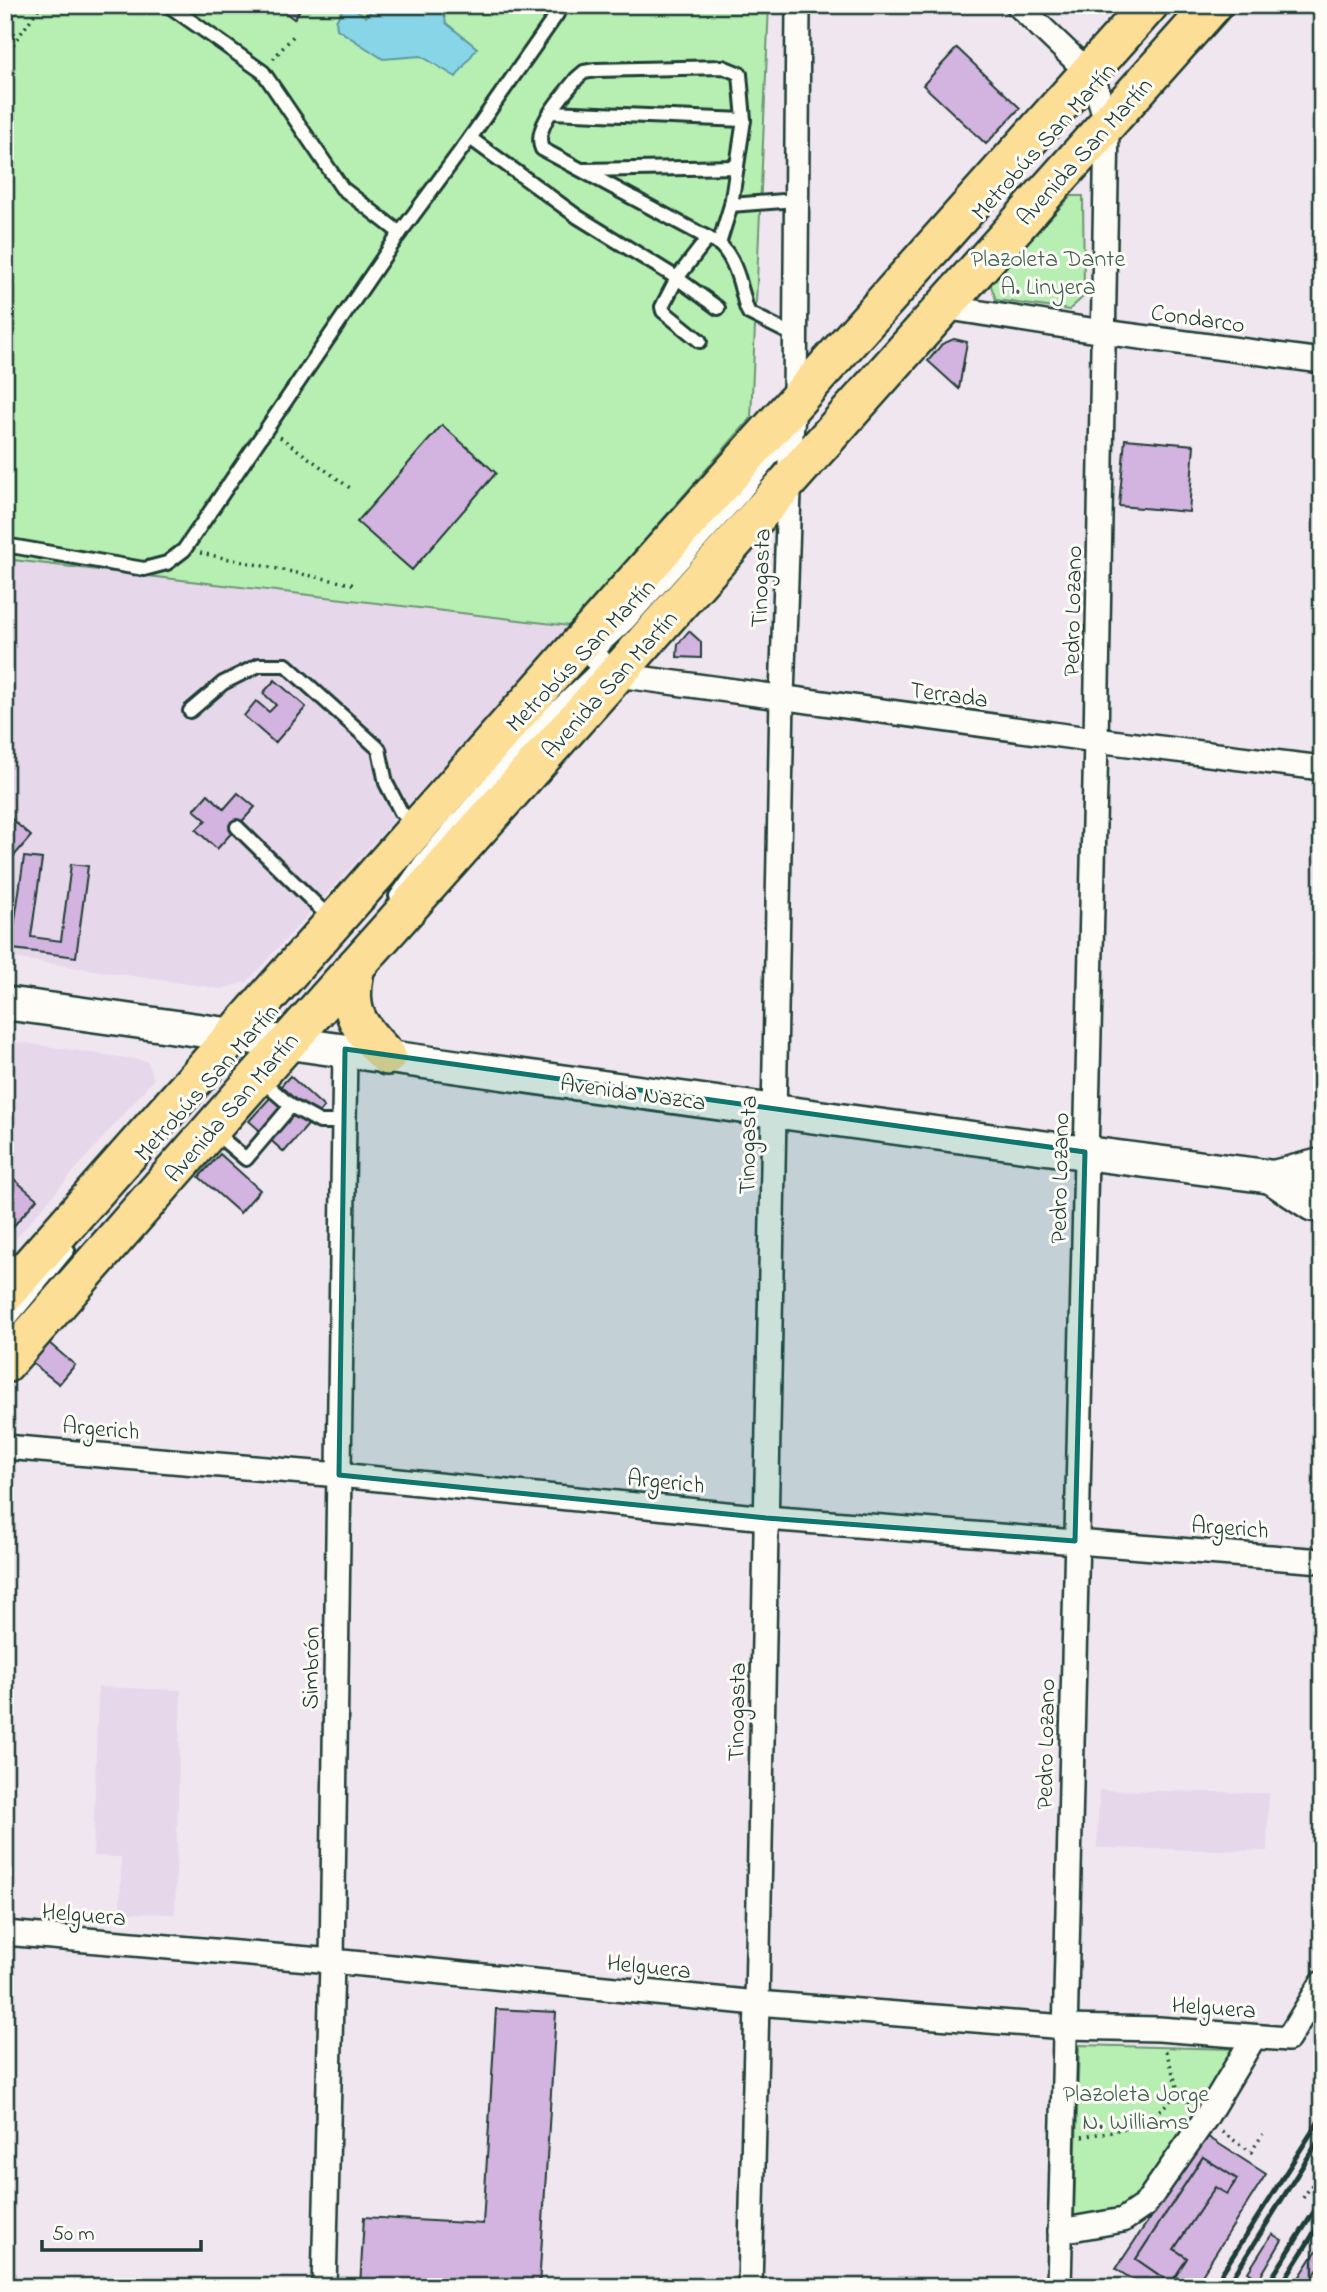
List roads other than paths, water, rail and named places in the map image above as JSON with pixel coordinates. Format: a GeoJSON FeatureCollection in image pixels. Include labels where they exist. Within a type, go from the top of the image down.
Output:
{"type":"FeatureCollection","features":[{"type":"Feature","properties":{"kind":"main road","name":"Avenida San Martín"},"geometry":{"type":"LineString","coordinates":[[5,1294],[263,1042],[356,966],[597,660],[796,439],[943,307],[1099,97],[1149,5]]}},
{"type":"Feature","properties":{"kind":"main road","name":"Avenida San Martín"},"geometry":{"type":"LineString","coordinates":[[5,1364],[212,1129],[334,922],[417,828],[597,660],[1099,97],[1213,5]]}},
{"type":"Feature","properties":{"kind":"main road"},"geometry":{"type":"LineString","coordinates":[[356,966],[351,1000],[356,1019],[387,1056]]}},
{"type":"Feature","properties":{"kind":"main road","name":"Avenida Nazca"},"geometry":{"type":"LineString","coordinates":[[5,1003],[263,1042],[345,1049],[774,1112],[1322,1184]]}},
{"type":"Feature","properties":{"kind":"street","name":"Tinogasta"},"geometry":{"type":"LineString","coordinates":[[750,2287],[782,697],[796,439],[797,5]]}},
{"type":"Feature","properties":{"kind":"street"},"geometry":{"type":"LineString","coordinates":[[1018,5],[1099,97]]}},
{"type":"Feature","properties":{"kind":"street","name":"Pedro Lozano"},"geometry":{"type":"LineString","coordinates":[[1059,2287],[1096,740],[1103,332],[1099,97]]}},
{"type":"Feature","properties":{"kind":"street","name":"Condarco"},"geometry":{"type":"LineString","coordinates":[[943,307],[1103,332],[1322,361]]}},
{"type":"Feature","properties":{"kind":"street","name":"Terrada"},"geometry":{"type":"LineString","coordinates":[[597,660],[782,697],[1322,768]]}},
{"type":"Feature","properties":{"kind":"street","name":"Simbrón"},"geometry":{"type":"LineString","coordinates":[[324,2287],[332,1961],[345,1049]]}},
{"type":"Feature","properties":{"kind":"street","name":"Avenida Nazca"},"geometry":{"type":"LineString","coordinates":[[1261,1176],[1317,1159],[1322,1160]]}},
{"type":"Feature","properties":{"kind":"street","name":"Avenida Nazca"},"geometry":{"type":"LineString","coordinates":[[1261,1176],[1311,1209],[1322,1210]]}},
{"type":"Feature","properties":{"kind":"street","name":"Argerich"},"geometry":{"type":"LineString","coordinates":[[5,1447],[339,1475],[766,1518],[1322,1561]]}},
{"type":"Feature","properties":{"kind":"street","name":"Helguera"},"geometry":{"type":"LineString","coordinates":[[5,1934],[332,1961],[757,2003],[1065,2027],[1159,2029],[1288,2039],[1322,1983]]}},
{"type":"Feature","properties":{"kind":"street"},"geometry":{"type":"LineString","coordinates":[[1060,2231],[1122,2220],[1145,2205],[1205,2119],[1254,2037]]}},
{"type":"Feature","properties":{"kind":"lane"},"geometry":{"type":"LineString","coordinates":[[169,5],[262,72],[342,188],[400,233]]}},
{"type":"Feature","properties":{"kind":"lane"},"geometry":{"type":"LineString","coordinates":[[5,545],[144,569],[167,563],[184,550],[400,233],[557,14],[560,5]]}},
{"type":"Feature","properties":{"kind":"lane"},"geometry":{"type":"LineString","coordinates":[[700,341],[663,311],[663,307],[677,278],[713,241],[731,205],[744,120],[740,74],[723,67],[596,69],[584,72],[551,112],[540,130],[542,149],[713,241],[730,258],[749,313],[795,336]]}},
{"type":"Feature","properties":{"kind":"lane"},"geometry":{"type":"LineString","coordinates":[[551,112],[744,120]]}},
{"type":"Feature","properties":{"kind":"lane"},"geometry":{"type":"LineString","coordinates":[[470,138],[578,217],[677,278],[718,308]]}},
{"type":"Feature","properties":{"kind":"lane"},"geometry":{"type":"LineString","coordinates":[[581,170],[737,167]]}},
{"type":"Feature","properties":{"kind":"lane"},"geometry":{"type":"LineString","coordinates":[[731,205],[796,200]]}},
{"type":"Feature","properties":{"kind":"lane","name":"Metrobús San Martín"},"geometry":{"type":"LineString","coordinates":[[396,873],[546,699],[597,660]]}},
{"type":"Feature","properties":{"kind":"lane","name":"Metrobús San Martín"},"geometry":{"type":"LineString","coordinates":[[390,906],[421,861],[597,660]]}},
{"type":"Feature","properties":{"kind":"lane"},"geometry":{"type":"LineString","coordinates":[[190,711],[223,683],[258,665],[286,665],[379,749],[386,783],[401,812],[417,828]]}},
{"type":"Feature","properties":{"kind":"lane"},"geometry":{"type":"LineString","coordinates":[[237,827],[334,922]]}},
{"type":"Feature","properties":{"kind":"lane"},"geometry":{"type":"LineString","coordinates":[[263,1042],[291,1106],[320,1122],[344,1122]]}},
{"type":"Feature","properties":{"kind":"lane"},"geometry":{"type":"LineString","coordinates":[[212,1129],[246,1159],[291,1106]]}},
{"type":"Feature","properties":{"kind":"lane"},"geometry":{"type":"LineString","coordinates":[[5,1326],[79,1235]]}},
{"type":"Feature","properties":{"kind":"lane"},"geometry":{"type":"LineString","coordinates":[[5,1340],[77,1259]]}},
{"type":"Feature","properties":{"kind":"water"},"geometry":{"type":"Polygon","coordinates":[[[345,5],[350,5],[366,17],[376,5],[442,5],[446,23],[477,48],[456,77],[421,56],[383,59],[337,29],[336,21],[345,5]]]}},
{"type":"Feature","properties":{"kind":"railway"},"geometry":{"type":"LineString","coordinates":[[1213,2287],[1322,2116]]}},
{"type":"Feature","properties":{"kind":"railway"},"geometry":{"type":"LineString","coordinates":[[1227,2287],[1322,2135]]}},
{"type":"Feature","properties":{"kind":"railway"},"geometry":{"type":"LineString","coordinates":[[1266,2287],[1322,2199]]}},
{"type":"Feature","properties":{"kind":"railway"},"geometry":{"type":"LineString","coordinates":[[1280,2287],[1322,2220]]}},
{"type":"Feature","properties":{"kind":"park label","name":"Plazoleta Dante A. Linyera"},"geometry":{"type":"Point","coordinates":[1048,272]}},
{"type":"Feature","properties":{"kind":"park label","name":"Plazoleta Jorge N. Williams"},"geometry":{"type":"Point","coordinates":[1136,2107]}}]}
